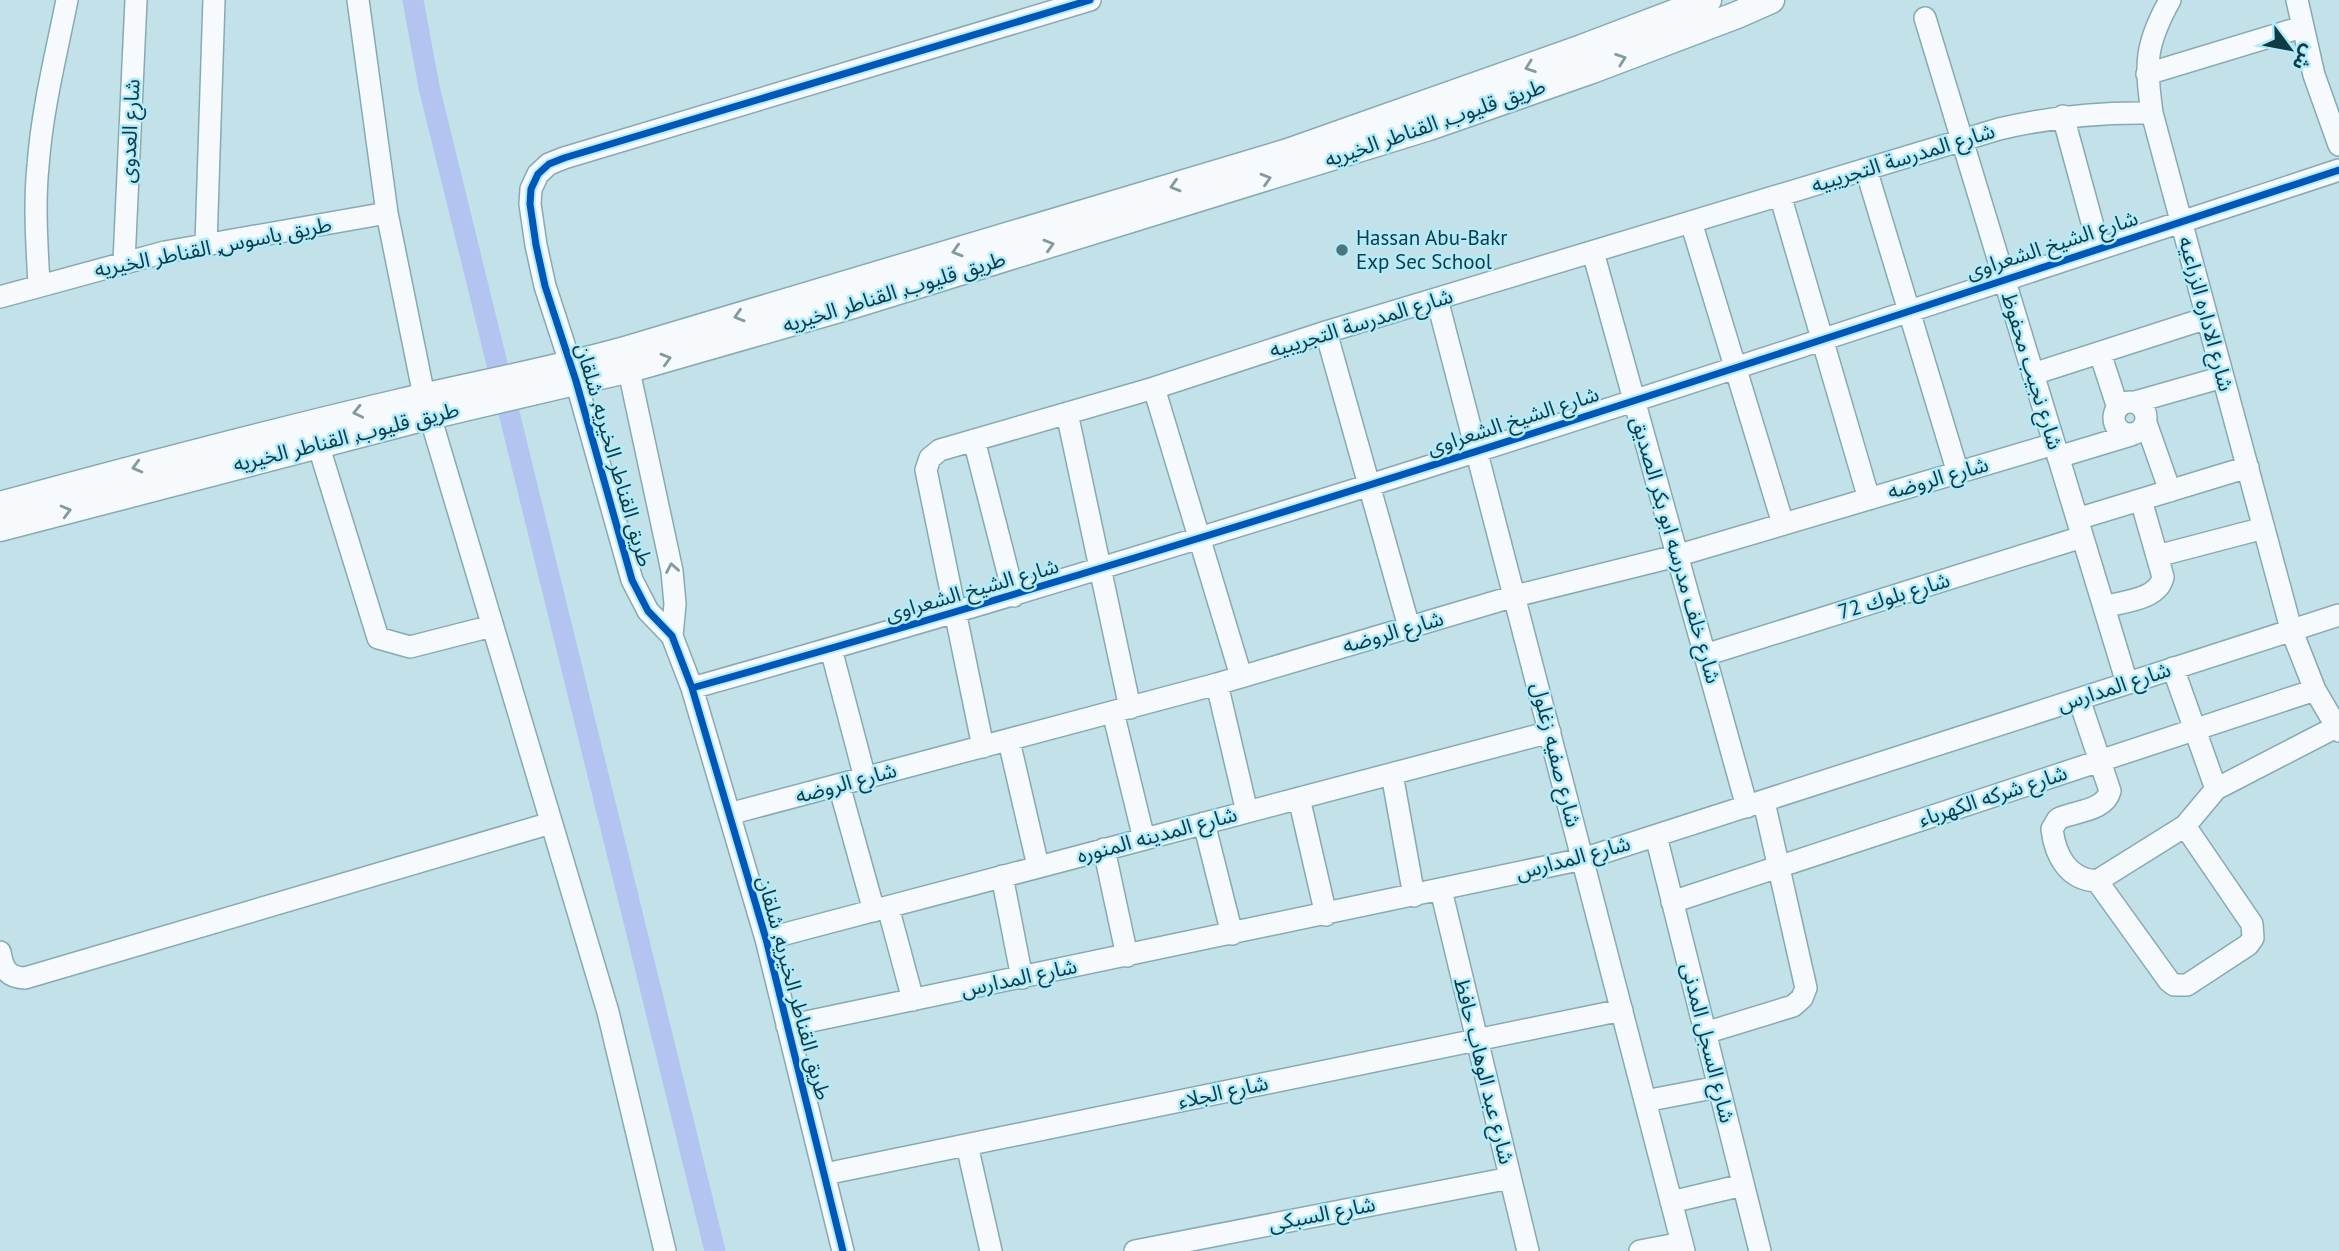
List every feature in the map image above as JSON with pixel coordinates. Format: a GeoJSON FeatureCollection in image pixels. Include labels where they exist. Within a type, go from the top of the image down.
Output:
{"type":"FeatureCollection","features":[{"type":"Feature","properties":{"kind":"main road","name":"طريق قليوب, القناطر الخيريه"},"geometry":{"type":"LineString","coordinates":[[1587,59],[1708,0]]}},
{"type":"Feature","properties":{"kind":"main road","name":"طريق قليوب, القناطر الخيريه"},"geometry":{"type":"LineString","coordinates":[[0,505],[230,442],[427,406],[627,360],[1288,152],[1407,123],[1587,59],[1737,15],[1771,0]]}},
{"type":"Feature","properties":{"kind":"main road","name":"طريق قليوب, القناطر الخيريه"},"geometry":{"type":"LineString","coordinates":[[0,528],[318,444],[427,406]]}},
{"type":"Feature","properties":{"kind":"street"},"geometry":{"type":"LineString","coordinates":[[39,285],[37,166],[67,0]]}},
{"type":"Feature","properties":{"kind":"street","name":"شارع العدوى"},"geometry":{"type":"LineString","coordinates":[[124,262],[136,0]]}},
{"type":"Feature","properties":{"kind":"street"},"geometry":{"type":"LineString","coordinates":[[205,244],[214,0]]}},
{"type":"Feature","properties":{"kind":"street"},"geometry":{"type":"LineString","coordinates":[[358,0],[387,214],[427,406],[608,1012],[665,1251]]}},
{"type":"Feature","properties":{"kind":"street","name":"طريق القناطر الخيريه, شلقان"},"geometry":{"type":"LineString","coordinates":[[843,1251],[765,939],[692,688],[672,636],[648,611],[632,580],[562,376],[530,204],[531,188],[538,174],[550,164],[1090,0]]}},
{"type":"Feature","properties":{"kind":"street","name":"شارع الاداره الزراعيه"},"geometry":{"type":"LineString","coordinates":[[2170,0],[2156,25],[2148,55],[2147,74],[2152,113],[2291,629],[2315,690],[2338,729]]}},
{"type":"Feature","properties":{"kind":"street"},"geometry":{"type":"LineString","coordinates":[[2297,0],[2314,75],[2339,145]]}},
{"type":"Feature","properties":{"kind":"street","name":"شارع نجيب محفوظ"},"geometry":{"type":"LineString","coordinates":[[1925,18],[2127,683]]}},
{"type":"Feature","properties":{"kind":"street"},"geometry":{"type":"LineString","coordinates":[[2147,74],[2302,27]]}},
{"type":"Feature","properties":{"kind":"street","name":"شارع المدرسة التجريبيه"},"geometry":{"type":"LineString","coordinates":[[983,747],[926,470],[934,453],[2012,126],[2063,116],[2152,113]]}},
{"type":"Feature","properties":{"kind":"street"},"geometry":{"type":"LineString","coordinates":[[2063,116],[2099,248]]}},
{"type":"Feature","properties":{"kind":"street"},"geometry":{"type":"LineString","coordinates":[[1866,169],[1958,472]]}},
{"type":"Feature","properties":{"kind":"street","name":"شارع الشيخ الشعراوى"},"geometry":{"type":"LineString","coordinates":[[692,688],[955,614],[1200,539],[2339,170]]}},
{"type":"Feature","properties":{"kind":"street"},"geometry":{"type":"LineString","coordinates":[[1780,195],[1869,499]]}},
{"type":"Feature","properties":{"kind":"street","name":"طريق باسوس, القناطر الخيريه"},"geometry":{"type":"LineString","coordinates":[[0,297],[124,262],[205,244],[387,214]]}},
{"type":"Feature","properties":{"kind":"street"},"geometry":{"type":"LineString","coordinates":[[1691,222],[1783,524]]}},
{"type":"Feature","properties":{"kind":"street","name":"شارع خلف مدرسه ابو بكر الصديق"},"geometry":{"type":"LineString","coordinates":[[1593,252],[1705,655],[1778,867],[1806,988],[1802,998],[1793,1006],[1705,1033]]}},
{"type":"Feature","properties":{"kind":"street","name":"شارع صفيه زغلول"},"geometry":{"type":"LineString","coordinates":[[1437,299],[1683,1247]]}},
{"type":"Feature","properties":{"kind":"street"},"geometry":{"type":"LineString","coordinates":[[2033,374],[2207,318]]}},
{"type":"Feature","properties":{"kind":"street"},"geometry":{"type":"LineString","coordinates":[[1326,332],[1409,627]]}},
{"type":"Feature","properties":{"kind":"street"},"geometry":{"type":"LineString","coordinates":[[2100,353],[2126,405],[2144,411],[2138,429],[2171,491]]}},
{"type":"Feature","properties":{"kind":"street","name":"طريق القناطر الخيريه, شلقان"},"geometry":{"type":"LineString","coordinates":[[627,360],[673,571],[675,604],[672,636]]}},
{"type":"Feature","properties":{"kind":"street"},"geometry":{"type":"LineString","coordinates":[[2138,429],[2119,430],[2116,426],[2114,420],[2126,405],[2223,377]]}},
{"type":"Feature","properties":{"kind":"street"},"geometry":{"type":"LineString","coordinates":[[1154,388],[1241,676]]}},
{"type":"Feature","properties":{"kind":"street"},"geometry":{"type":"LineString","coordinates":[[1068,413],[1101,570],[1121,710],[1144,839]]}},
{"type":"Feature","properties":{"kind":"street","name":"شارع الروضه"},"geometry":{"type":"LineString","coordinates":[[729,814],[1217,684],[1515,596],[1676,556],[1958,472],[2056,451],[2138,429]]}},
{"type":"Feature","properties":{"kind":"street"},"geometry":{"type":"LineString","coordinates":[[974,440],[1014,596]]}},
{"type":"Feature","properties":{"kind":"street"},"geometry":{"type":"LineString","coordinates":[[318,444],[378,638],[410,647],[492,626]]}},
{"type":"Feature","properties":{"kind":"street","name":"شارع بلوك 72"},"geometry":{"type":"LineString","coordinates":[[1705,655],[2080,528],[2141,500],[2248,467]]}},
{"type":"Feature","properties":{"kind":"street"},"geometry":{"type":"LineString","coordinates":[[2104,607],[2154,593],[2162,583],[2164,577],[2141,500]]}},
{"type":"Feature","properties":{"kind":"street"},"geometry":{"type":"LineString","coordinates":[[2157,556],[2264,528]]}},
{"type":"Feature","properties":{"kind":"street","name":"شارع المدارس"},"geometry":{"type":"LineString","coordinates":[[787,1026],[1441,891],[1583,859],[2339,615]]}},
{"type":"Feature","properties":{"kind":"street"},"geometry":{"type":"LineString","coordinates":[[831,649],[865,778]]}},
{"type":"Feature","properties":{"kind":"street"},"geometry":{"type":"LineString","coordinates":[[2173,668],[2216,789]]}},
{"type":"Feature","properties":{"kind":"street"},"geometry":{"type":"LineString","coordinates":[[1217,684],[1247,812]]}},
{"type":"Feature","properties":{"kind":"street","name":"شارع شركه الكهرباء"},"geometry":{"type":"LineString","coordinates":[[1672,902],[2315,690]]}},
{"type":"Feature","properties":{"kind":"street"},"geometry":{"type":"LineString","coordinates":[[2079,699],[2110,791],[2103,804],[2058,819],[2052,829],[2064,865],[2070,873],[2078,878],[2096,881],[2185,826],[2216,789],[2338,729]]}},
{"type":"Feature","properties":{"kind":"street","name":"شارع المدينه المنوره"},"geometry":{"type":"LineString","coordinates":[[765,939],[1550,732]]}},
{"type":"Feature","properties":{"kind":"street"},"geometry":{"type":"LineString","coordinates":[[1009,741],[1038,866]]}},
{"type":"Feature","properties":{"kind":"street"},"geometry":{"type":"LineString","coordinates":[[1392,774],[1414,896]]}},
{"type":"Feature","properties":{"kind":"street"},"geometry":{"type":"LineString","coordinates":[[839,785],[913,1000]]}},
{"type":"Feature","properties":{"kind":"street"},"geometry":{"type":"LineString","coordinates":[[1299,798],[1326,915]]}},
{"type":"Feature","properties":{"kind":"street"},"geometry":{"type":"LineString","coordinates":[[0,952],[3,968],[8,974],[25,978],[551,823]]}},
{"type":"Feature","properties":{"kind":"street"},"geometry":{"type":"LineString","coordinates":[[1204,823],[1232,934]]}},
{"type":"Feature","properties":{"kind":"street"},"geometry":{"type":"LineString","coordinates":[[2096,881],[2169,981],[2174,985],[2187,985],[2248,945],[2254,931],[2252,923],[2185,826]]}},
{"type":"Feature","properties":{"kind":"street","name":"شارع السجل المدنى"},"geometry":{"type":"LineString","coordinates":[[1656,836],[1759,1251]]}},
{"type":"Feature","properties":{"kind":"street"},"geometry":{"type":"LineString","coordinates":[[1104,849],[1126,956]]}},
{"type":"Feature","properties":{"kind":"street"},"geometry":{"type":"LineString","coordinates":[[1002,876],[1023,978]]}},
{"type":"Feature","properties":{"kind":"street","name":"شارع عبد الوهاب حافظ"},"geometry":{"type":"LineString","coordinates":[[1441,891],[1528,1251]]}},
{"type":"Feature","properties":{"kind":"street","name":"شارع الجلاء"},"geometry":{"type":"LineString","coordinates":[[825,1174],[1622,1010]]}},
{"type":"Feature","properties":{"kind":"street"},"geometry":{"type":"LineString","coordinates":[[1645,1101],[1718,1087]]}},
{"type":"Feature","properties":{"kind":"street"},"geometry":{"type":"LineString","coordinates":[[967,1145],[991,1251]]}},
{"type":"Feature","properties":{"kind":"street","name":"شارع السبكى"},"geometry":{"type":"LineString","coordinates":[[1135,1251],[1510,1178]]}},
{"type":"Feature","properties":{"kind":"street"},"geometry":{"type":"LineString","coordinates":[[1671,1202],[1743,1185]]}},
{"type":"Feature","properties":{"kind":"street"},"geometry":{"type":"LineString","coordinates":[[1640,1251],[1683,1247]]}},
{"type":"Feature","properties":{"kind":"waterway"},"geometry":{"type":"LineString","coordinates":[[413,0],[429,87],[715,1251]]}},
{"type":"Feature","properties":{"kind":"cycle path"},"geometry":{"type":"LineString","coordinates":[[843,1251],[766,939],[692,688],[672,636],[648,611],[632,580],[576,381],[545,286],[530,204],[531,189],[538,174],[549,164],[564,158],[1090,0]]}},
{"type":"Feature","properties":{"kind":"cycle path"},"geometry":{"type":"LineString","coordinates":[[692,688],[1106,567],[1312,503],[1724,372],[2339,170]]}},
{"type":"Feature","properties":{"kind":"place","name":"Hassan Abu-Bakr Exp Sec School"},"geometry":{"type":"Point","coordinates":[1342,250]}}]}
